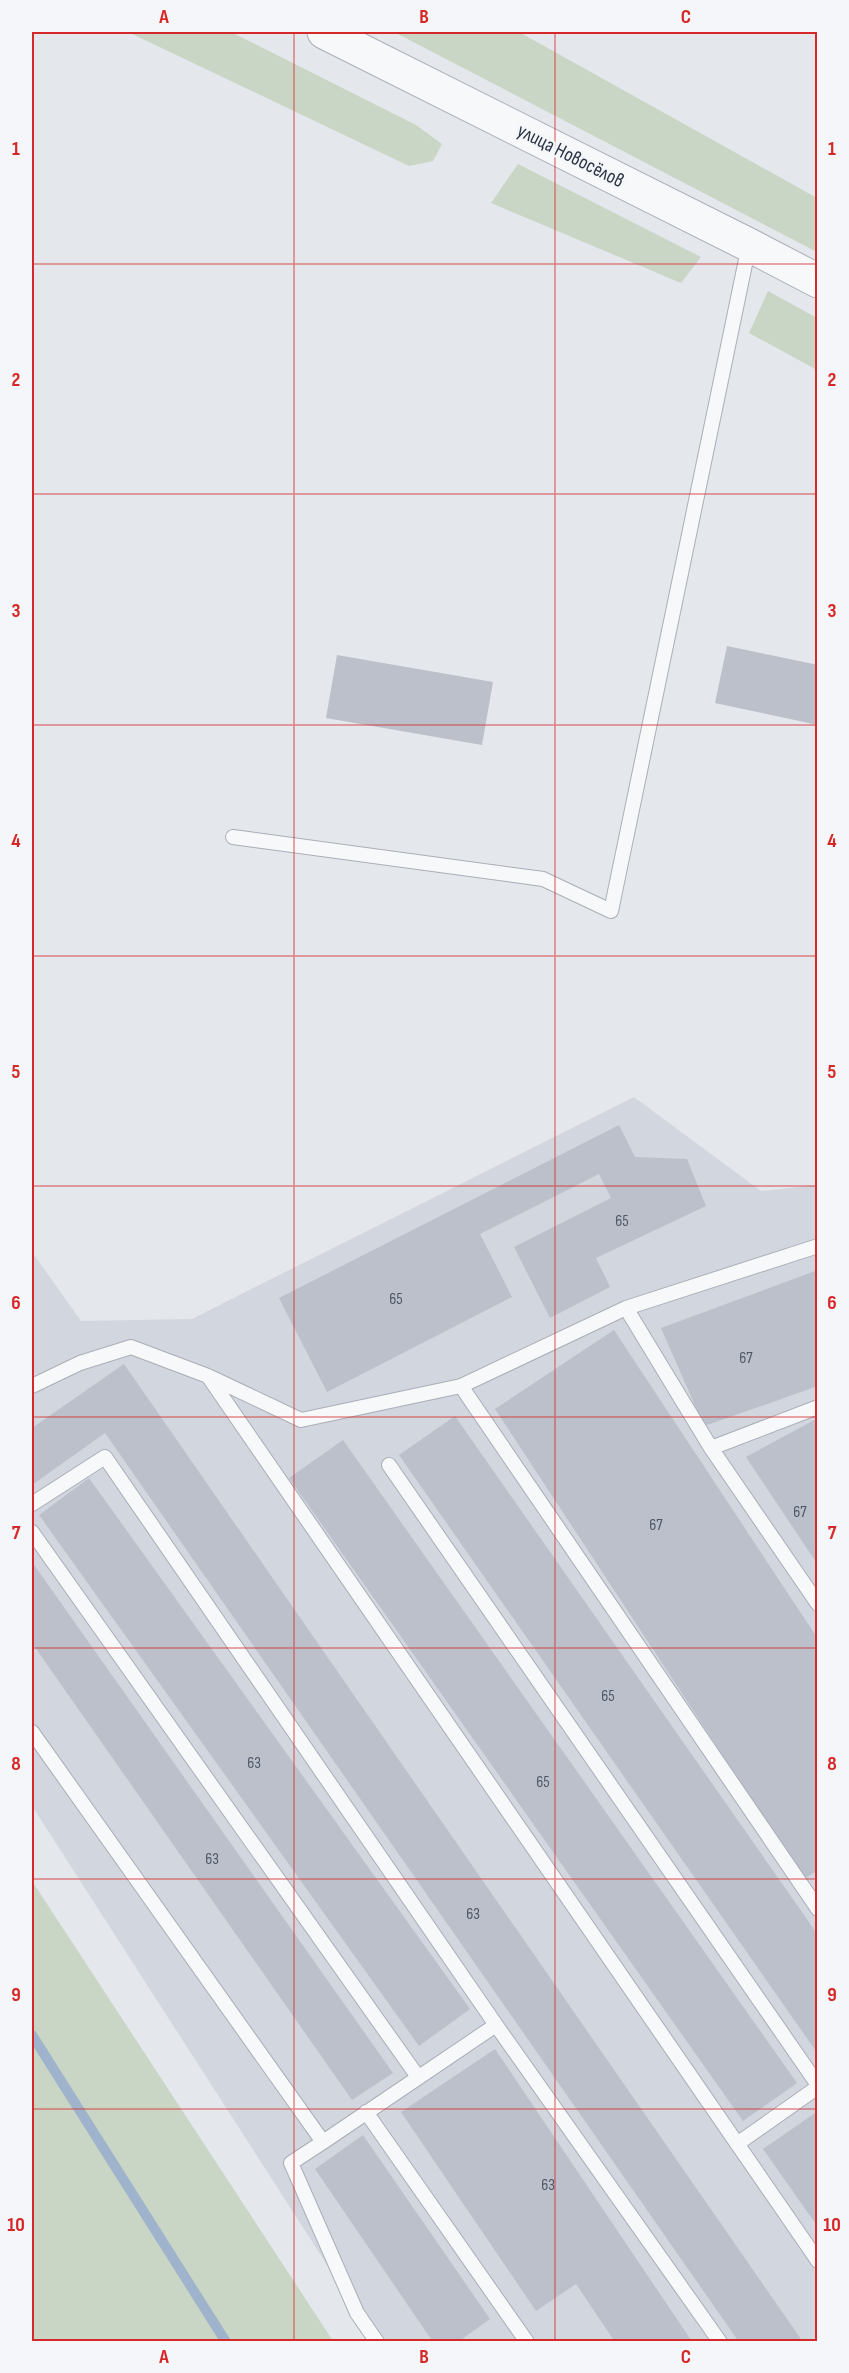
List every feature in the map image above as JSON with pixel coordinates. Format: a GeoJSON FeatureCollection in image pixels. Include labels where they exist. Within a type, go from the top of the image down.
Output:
{"type":"FeatureCollection","features":[{"type":"Feature","properties":{"kind":"street","name":"улица Новосёлов"},"geometry":{"type":"LineString","coordinates":[[324,32],[749,244],[818,281]]}},
{"type":"Feature","properties":{"kind":"lane"},"geometry":{"type":"LineString","coordinates":[[233,837],[543,879],[611,911],[749,244]]}},
{"type":"Feature","properties":{"kind":"lane"},"geometry":{"type":"LineString","coordinates":[[32,1386],[80,1363],[131,1347],[208,1376],[301,1420],[461,1386],[626,1308],[818,1246]]}},
{"type":"Feature","properties":{"kind":"lane"},"geometry":{"type":"LineString","coordinates":[[626,1308],[711,1448],[818,1604]]}},
{"type":"Feature","properties":{"kind":"lane"},"geometry":{"type":"LineString","coordinates":[[208,1376],[818,2261]]}},
{"type":"Feature","properties":{"kind":"lane"},"geometry":{"type":"LineString","coordinates":[[461,1386],[815,1900]]}},
{"type":"Feature","properties":{"kind":"lane"},"geometry":{"type":"LineString","coordinates":[[711,1448],[818,1407]]}},
{"type":"Feature","properties":{"kind":"lane"},"geometry":{"type":"LineString","coordinates":[[32,1504],[105,1457],[496,2025],[720,2342]]}},
{"type":"Feature","properties":{"kind":"lane"},"geometry":{"type":"LineString","coordinates":[[389,1465],[818,2086],[737,2144]]}},
{"type":"Feature","properties":{"kind":"lane"},"geometry":{"type":"LineString","coordinates":[[32,1532],[418,2077]]}},
{"type":"Feature","properties":{"kind":"lane"},"geometry":{"type":"LineString","coordinates":[[32,1732],[323,2142]]}},
{"type":"Feature","properties":{"kind":"lane"},"geometry":{"type":"LineString","coordinates":[[377,2342],[357,2313],[291,2163],[496,2025]]}},
{"type":"Feature","properties":{"kind":"lane"},"geometry":{"type":"LineString","coordinates":[[366,2112],[526,2342]]}},
{"type":"Feature","properties":{"kind":"shaded area"},"geometry":{"type":"Polygon","coordinates":[[[634,1097],[761,1191],[817,1185],[817,2341],[376,2341],[32,1806],[32,1252],[81,1321],[192,1319],[634,1097]]]}},
{"type":"Feature","properties":{"kind":"green space"},"geometry":{"type":"Polygon","coordinates":[[[128,32],[231,32],[416,125],[442,144],[433,161],[409,166],[128,32]]]}},
{"type":"Feature","properties":{"kind":"green space"},"geometry":{"type":"Polygon","coordinates":[[[394,32],[519,32],[817,198],[817,252],[394,32]]]}},
{"type":"Feature","properties":{"kind":"green space"},"geometry":{"type":"Polygon","coordinates":[[[518,164],[701,257],[681,283],[491,203],[518,164]]]}},
{"type":"Feature","properties":{"kind":"green space"},"geometry":{"type":"Polygon","coordinates":[[[768,291],[817,318],[817,370],[749,333],[768,291]]]}},
{"type":"Feature","properties":{"kind":"green space"},"geometry":{"type":"Polygon","coordinates":[[[32,1881],[333,2341],[32,2341],[32,1881]]]}},
{"type":"Feature","properties":{"kind":"building"},"geometry":{"type":"Polygon","coordinates":[[[727,646],[818,665],[818,725],[715,703],[727,646]]]}},
{"type":"Feature","properties":{"kind":"building"},"geometry":{"type":"Polygon","coordinates":[[[337,655],[493,682],[482,745],[326,718],[337,655]]]}},
{"type":"Feature","properties":{"kind":"building"},"geometry":{"type":"Polygon","coordinates":[[[619,1125],[635,1157],[687,1159],[706,1206],[596,1258],[610,1287],[550,1318],[514,1247],[611,1198],[599,1174],[480,1234],[512,1297],[327,1392],[279,1298],[619,1125]]]}},
{"type":"Feature","properties":{"kind":"building"},"geometry":{"type":"Polygon","coordinates":[[[818,1270],[818,1386],[704,1426],[661,1328],[818,1270]]]}},
{"type":"Feature","properties":{"kind":"building"},"geometry":{"type":"Polygon","coordinates":[[[614,1330],[818,1639],[818,1870],[804,1879],[495,1409],[614,1330]]]}},
{"type":"Feature","properties":{"kind":"building"},"geometry":{"type":"Polygon","coordinates":[[[124,1364],[803,2342],[739,2342],[105,1433],[32,1485],[32,1428],[124,1364]]]}},
{"type":"Feature","properties":{"kind":"building"},"geometry":{"type":"Polygon","coordinates":[[[455,1416],[818,1935],[818,2054],[399,1455],[455,1416]]]}},
{"type":"Feature","properties":{"kind":"building"},"geometry":{"type":"Polygon","coordinates":[[[818,1418],[818,1565],[746,1457],[818,1418]]]}},
{"type":"Feature","properties":{"kind":"building"},"geometry":{"type":"Polygon","coordinates":[[[343,1440],[797,2083],[743,2121],[289,1478],[343,1440]]]}},
{"type":"Feature","properties":{"kind":"building"},"geometry":{"type":"Polygon","coordinates":[[[89,1478],[470,2009],[419,2046],[39,1515],[89,1478]]]}},
{"type":"Feature","properties":{"kind":"building"},"geometry":{"type":"Polygon","coordinates":[[[32,1562],[393,2073],[352,2100],[32,1643],[32,1562]]]}},
{"type":"Feature","properties":{"kind":"building"},"geometry":{"type":"Polygon","coordinates":[[[495,2049],[691,2340],[688,2342],[615,2342],[576,2284],[536,2311],[401,2112],[495,2049]]]}},
{"type":"Feature","properties":{"kind":"building"},"geometry":{"type":"Polygon","coordinates":[[[818,2111],[818,2227],[763,2149],[818,2111]]]}},
{"type":"Feature","properties":{"kind":"building"},"geometry":{"type":"Polygon","coordinates":[[[363,2135],[490,2319],[458,2342],[433,2342],[315,2169],[363,2135]]]}},
{"type":"Feature","properties":{"kind":"waterway"},"geometry":{"type":"LineString","coordinates":[[32,2035],[226,2342]]}}]}
